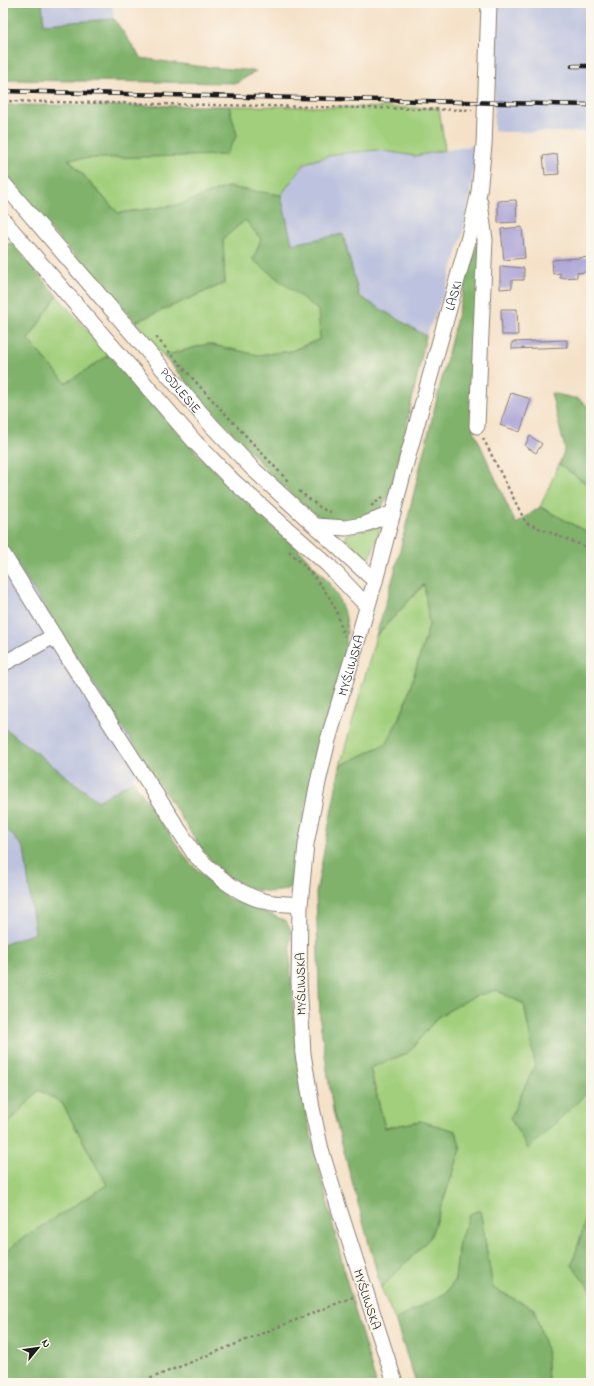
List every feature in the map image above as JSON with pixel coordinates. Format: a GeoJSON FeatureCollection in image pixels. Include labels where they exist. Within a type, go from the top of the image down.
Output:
{"type":"FeatureCollection","features":[{"type":"Feature","properties":{"kind":"street","name":"LASKI"},"geometry":{"type":"LineString","coordinates":[[375,581],[401,481],[469,237],[478,192],[484,145],[489,3]]}},
{"type":"Feature","properties":{"kind":"street","name":"PODLESIE"},"geometry":{"type":"LineString","coordinates":[[6,177],[212,426],[252,468],[342,549],[375,581]]}},
{"type":"Feature","properties":{"kind":"street"},"geometry":{"type":"LineString","coordinates":[[477,426],[486,240],[478,192]]}},
{"type":"Feature","properties":{"kind":"street","name":"PODLESIE"},"geometry":{"type":"LineString","coordinates":[[3,220],[195,442],[232,480],[329,566],[368,606]]}},
{"type":"Feature","properties":{"kind":"street"},"geometry":{"type":"LineString","coordinates":[[316,526],[346,528],[363,525],[393,513]]}},
{"type":"Feature","properties":{"kind":"street"},"geometry":{"type":"LineString","coordinates":[[329,566],[339,563],[342,559],[342,549]]}},
{"type":"Feature","properties":{"kind":"street"},"geometry":{"type":"LineString","coordinates":[[3,554],[195,855],[233,888],[255,898],[273,903],[300,905]]}},
{"type":"Feature","properties":{"kind":"street","name":"MYŚLIWSKA"},"geometry":{"type":"LineString","coordinates":[[375,581],[328,740],[306,844],[300,905],[299,981],[303,1054],[321,1150],[395,1383]]}},
{"type":"Feature","properties":{"kind":"street"},"geometry":{"type":"LineString","coordinates":[[3,664],[54,636]]}},
{"type":"Feature","properties":{"kind":"path"},"geometry":{"type":"LineString","coordinates":[[3,101],[485,110]]}},
{"type":"Feature","properties":{"kind":"path"},"geometry":{"type":"LineString","coordinates":[[3,165],[6,177]]}},
{"type":"Feature","properties":{"kind":"path"},"geometry":{"type":"LineString","coordinates":[[156,337],[203,390],[290,482]]}},
{"type":"Feature","properties":{"kind":"path"},"geometry":{"type":"LineString","coordinates":[[477,426],[526,522],[591,549]]}},
{"type":"Feature","properties":{"kind":"path"},"geometry":{"type":"LineString","coordinates":[[370,506],[401,481]]}},
{"type":"Feature","properties":{"kind":"path"},"geometry":{"type":"LineString","coordinates":[[295,488],[322,509],[334,513]]}},
{"type":"Feature","properties":{"kind":"path"},"geometry":{"type":"LineString","coordinates":[[139,1383],[366,1292]]}},
{"type":"Feature","properties":{"kind":"shaded area"},"geometry":{"type":"Polygon","coordinates":[[[42,3],[112,3],[114,19],[44,24],[42,3]]]}},
{"type":"Feature","properties":{"kind":"shaded area"},"geometry":{"type":"Polygon","coordinates":[[[498,3],[591,3],[591,132],[500,132],[494,130],[498,3]]]}},
{"type":"Feature","properties":{"kind":"shaded area"},"geometry":{"type":"Polygon","coordinates":[[[476,145],[472,182],[462,236],[447,286],[426,336],[359,296],[343,234],[292,244],[281,195],[305,163],[336,154],[378,150],[415,156],[476,145]]]}},
{"type":"Feature","properties":{"kind":"shaded area"},"geometry":{"type":"Polygon","coordinates":[[[3,541],[141,756],[133,781],[98,801],[3,727],[3,541]]]}},
{"type":"Feature","properties":{"kind":"shaded area"},"geometry":{"type":"Polygon","coordinates":[[[3,825],[24,848],[35,933],[3,945],[3,825]]]}},
{"type":"Feature","properties":{"kind":"green space"},"geometry":{"type":"Polygon","coordinates":[[[3,3],[42,3],[44,24],[114,19],[141,58],[195,66],[256,71],[237,83],[3,80],[3,3]]]}},
{"type":"Feature","properties":{"kind":"green space"},"geometry":{"type":"Polygon","coordinates":[[[3,105],[229,106],[237,135],[225,155],[68,159],[118,213],[178,205],[227,187],[281,195],[292,244],[343,234],[359,296],[426,336],[390,494],[382,507],[367,517],[339,523],[321,518],[302,504],[273,477],[163,356],[208,344],[258,355],[291,351],[320,339],[318,310],[253,260],[261,239],[245,220],[223,239],[225,283],[135,322],[49,228],[3,172],[3,105]]]}},
{"type":"Feature","properties":{"kind":"green space"},"geometry":{"type":"Polygon","coordinates":[[[229,106],[439,108],[445,150],[415,156],[378,150],[336,154],[305,163],[281,195],[227,187],[178,205],[118,213],[68,158],[225,155],[237,135],[229,106]]]}},
{"type":"Feature","properties":{"kind":"green space"},"geometry":{"type":"Polygon","coordinates":[[[245,220],[261,239],[293,289],[319,310],[320,339],[291,351],[258,355],[208,344],[163,356],[135,322],[225,283],[223,239],[245,220]]]}},
{"type":"Feature","properties":{"kind":"green space"},"geometry":{"type":"Polygon","coordinates":[[[481,235],[473,429],[516,524],[540,507],[591,534],[591,1089],[528,1149],[510,1118],[535,1065],[524,1004],[496,990],[471,998],[438,1017],[408,1053],[370,1068],[385,1128],[420,1121],[456,1131],[461,1150],[430,1238],[381,1288],[333,1111],[320,1021],[316,893],[340,766],[387,743],[405,705],[429,625],[424,584],[376,636],[395,571],[468,272],[481,235]]]}},
{"type":"Feature","properties":{"kind":"green space"},"geometry":{"type":"Polygon","coordinates":[[[12,243],[57,296],[28,340],[66,383],[109,355],[200,456],[266,521],[299,550],[326,579],[337,595],[346,617],[347,632],[343,665],[311,776],[293,882],[287,890],[271,892],[251,889],[222,873],[203,851],[55,624],[3,541],[3,245],[12,243]]]}},
{"type":"Feature","properties":{"kind":"green space"},"geometry":{"type":"Polygon","coordinates":[[[57,296],[109,355],[66,384],[28,340],[57,296]]]}},
{"type":"Feature","properties":{"kind":"green space"},"geometry":{"type":"Polygon","coordinates":[[[551,393],[579,399],[591,409],[591,487],[559,464],[565,449],[551,393]]]}},
{"type":"Feature","properties":{"kind":"green space"},"geometry":{"type":"Polygon","coordinates":[[[559,464],[591,487],[591,534],[540,507],[559,464]]]}},
{"type":"Feature","properties":{"kind":"green space"},"geometry":{"type":"Polygon","coordinates":[[[381,525],[369,561],[346,540],[347,534],[381,525]]]}},
{"type":"Feature","properties":{"kind":"green space"},"geometry":{"type":"Polygon","coordinates":[[[425,584],[429,625],[405,705],[387,743],[340,766],[376,636],[425,584]]]}},
{"type":"Feature","properties":{"kind":"green space"},"geometry":{"type":"Polygon","coordinates":[[[3,727],[98,801],[133,781],[189,862],[229,899],[286,921],[291,931],[290,959],[295,1038],[305,1110],[348,1286],[376,1383],[3,1383],[3,1256],[18,1241],[107,1185],[62,1103],[39,1090],[3,1130],[3,945],[35,933],[24,848],[3,825],[3,727]]]}},
{"type":"Feature","properties":{"kind":"green space"},"geometry":{"type":"Polygon","coordinates":[[[496,990],[524,1004],[536,1065],[510,1118],[528,1148],[591,1089],[587,1216],[572,1265],[591,1290],[591,1383],[550,1383],[548,1381],[546,1348],[534,1309],[493,1288],[480,1210],[470,1214],[459,1242],[455,1280],[446,1293],[395,1320],[381,1288],[430,1238],[461,1150],[456,1131],[420,1121],[385,1128],[370,1068],[408,1053],[437,1017],[471,998],[496,990]]]}},
{"type":"Feature","properties":{"kind":"green space"},"geometry":{"type":"Polygon","coordinates":[[[38,1090],[62,1103],[107,1185],[19,1241],[3,1256],[3,1130],[38,1090]]]}},
{"type":"Feature","properties":{"kind":"green space"},"geometry":{"type":"Polygon","coordinates":[[[591,1118],[591,1290],[572,1265],[587,1216],[588,1152],[591,1118]]]}},
{"type":"Feature","properties":{"kind":"green space"},"geometry":{"type":"Polygon","coordinates":[[[480,1210],[493,1288],[534,1309],[546,1348],[548,1381],[550,1383],[416,1383],[395,1320],[446,1293],[455,1280],[459,1242],[470,1214],[480,1210]]]}},
{"type":"Feature","properties":{"kind":"building"},"geometry":{"type":"Polygon","coordinates":[[[557,154],[559,174],[545,175],[543,156],[557,154]]]}},
{"type":"Feature","properties":{"kind":"building"},"geometry":{"type":"Polygon","coordinates":[[[516,200],[517,222],[498,223],[498,201],[516,200]]]}},
{"type":"Feature","properties":{"kind":"building"},"geometry":{"type":"Polygon","coordinates":[[[522,227],[525,258],[504,260],[501,229],[522,227]]]}},
{"type":"Feature","properties":{"kind":"building"},"geometry":{"type":"Polygon","coordinates":[[[591,257],[591,269],[586,269],[586,272],[577,273],[577,277],[560,278],[560,273],[553,274],[552,260],[591,257]]]}},
{"type":"Feature","properties":{"kind":"building"},"geometry":{"type":"Polygon","coordinates":[[[500,266],[524,268],[524,280],[512,280],[512,288],[500,289],[500,266]]]}},
{"type":"Feature","properties":{"kind":"building"},"geometry":{"type":"Polygon","coordinates":[[[501,309],[517,309],[518,335],[502,335],[501,309]]]}},
{"type":"Feature","properties":{"kind":"building"},"geometry":{"type":"Polygon","coordinates":[[[567,340],[567,347],[512,349],[512,342],[567,340]]]}},
{"type":"Feature","properties":{"kind":"building"},"geometry":{"type":"Polygon","coordinates":[[[511,393],[531,399],[520,432],[500,425],[511,393]]]}},
{"type":"Feature","properties":{"kind":"building"},"geometry":{"type":"Polygon","coordinates":[[[530,436],[542,444],[536,453],[525,446],[530,436]]]}},
{"type":"Feature","properties":{"kind":"railway"},"geometry":{"type":"LineString","coordinates":[[572,66],[591,66]]}},
{"type":"Feature","properties":{"kind":"railway"},"geometry":{"type":"LineString","coordinates":[[3,91],[591,105]]}}]}
